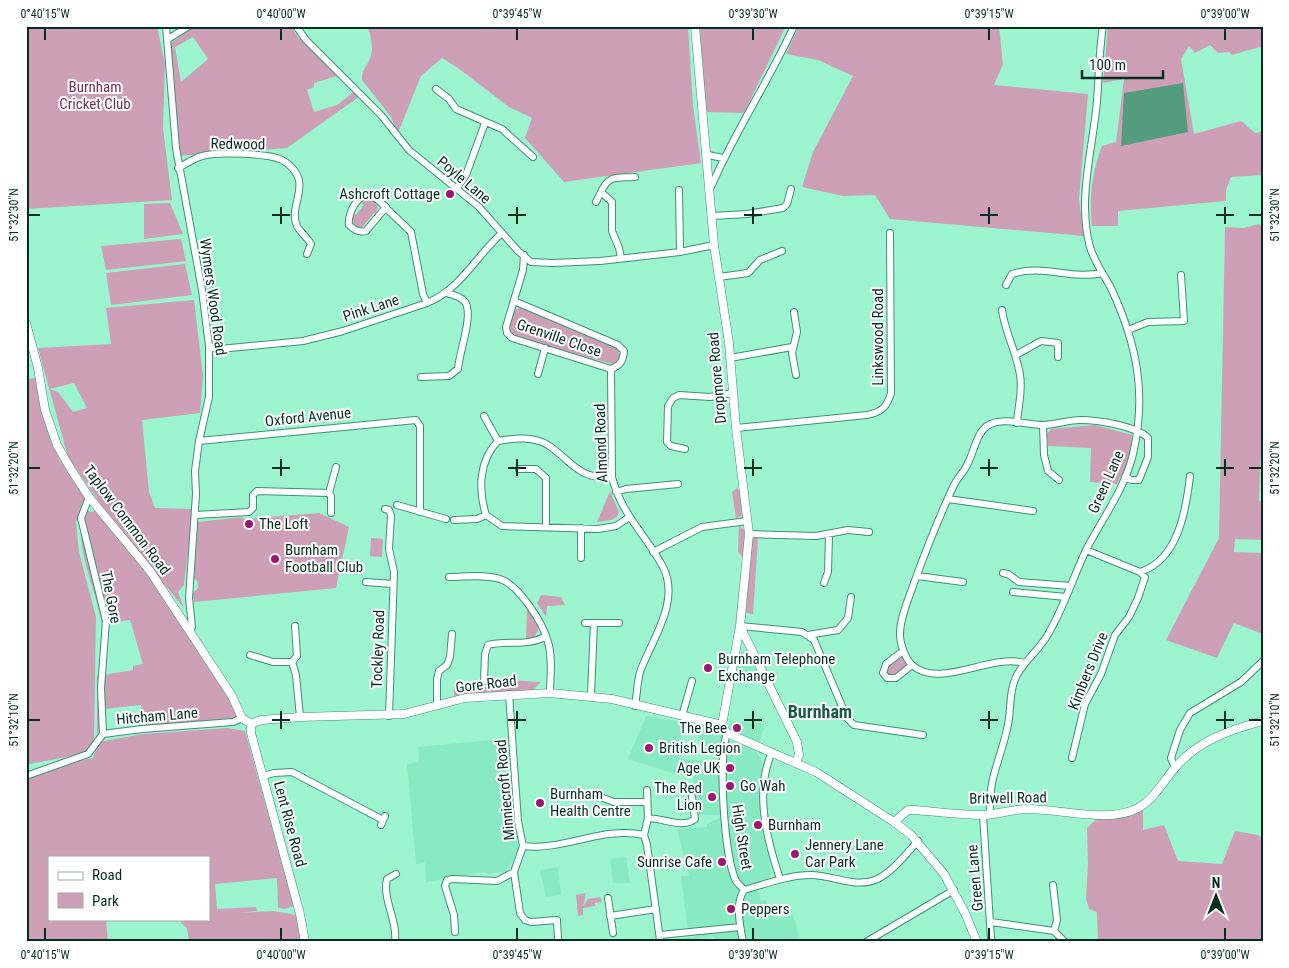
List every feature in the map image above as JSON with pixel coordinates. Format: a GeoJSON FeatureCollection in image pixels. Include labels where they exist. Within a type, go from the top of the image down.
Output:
{"type":"FeatureCollection","features":[{"type":"Feature","properties":{"kind":"street","name":"Wymers Wood Road"},"geometry":{"type":"LineString","coordinates":[[166,26],[178,168],[200,281],[209,346],[209,397],[199,440],[195,471],[195,514],[189,598],[192,627],[190,630]]}},
{"type":"Feature","properties":{"kind":"street"},"geometry":{"type":"LineString","coordinates":[[168,39],[189,26]]}},
{"type":"Feature","properties":{"kind":"street","name":"Poyle Lane"},"geometry":{"type":"LineString","coordinates":[[296,26],[306,40],[382,115],[409,150],[479,207],[524,256],[532,262]]}},
{"type":"Feature","properties":{"kind":"street","name":"Dropmore Road"},"geometry":{"type":"LineString","coordinates":[[695,26],[711,187],[714,245],[730,358],[736,428],[749,534],[740,626],[725,729]]}},
{"type":"Feature","properties":{"kind":"street"},"geometry":{"type":"LineString","coordinates":[[711,187],[723,158],[781,55],[794,26]]}},
{"type":"Feature","properties":{"kind":"street","name":"Green Lane"},"geometry":{"type":"LineString","coordinates":[[992,939],[983,829],[992,777],[1008,728],[1012,687],[1025,663],[1048,636],[1086,550],[1125,477],[1133,457],[1138,431],[1141,398],[1137,364],[1128,330],[1090,247],[1085,200],[1096,110],[1099,50],[1103,26]]}},
{"type":"Feature","properties":{"kind":"street"},"geometry":{"type":"LineString","coordinates":[[436,90],[449,99],[456,109],[502,129],[533,157]]}},
{"type":"Feature","properties":{"kind":"street"},"geometry":{"type":"LineString","coordinates":[[457,188],[466,175],[485,123]]}},
{"type":"Feature","properties":{"kind":"street","name":"Redwood"},"geometry":{"type":"LineString","coordinates":[[178,168],[202,156],[245,155],[272,157],[283,160],[293,168],[299,181],[299,196],[294,215],[297,226],[311,244],[307,254]]}},
{"type":"Feature","properties":{"kind":"street"},"geometry":{"type":"LineString","coordinates":[[708,155],[723,158]]}},
{"type":"Feature","properties":{"kind":"street"},"geometry":{"type":"LineString","coordinates":[[596,202],[605,182],[610,179],[635,177]]}},
{"type":"Feature","properties":{"kind":"street"},"geometry":{"type":"LineString","coordinates":[[712,216],[747,214],[783,208],[787,204],[791,188]]}},
{"type":"Feature","properties":{"kind":"street"},"geometry":{"type":"LineString","coordinates":[[679,190],[680,252]]}},
{"type":"Feature","properties":{"kind":"street"},"geometry":{"type":"LineString","coordinates":[[601,192],[612,202],[612,231],[621,258]]}},
{"type":"Feature","properties":{"kind":"street"},"geometry":{"type":"LineString","coordinates":[[386,207],[366,231],[354,230],[349,225],[349,214],[360,198],[373,196],[386,207],[411,232],[423,294],[427,303]]}},
{"type":"Feature","properties":{"kind":"street","name":"Pink Lane"},"geometry":{"type":"LineString","coordinates":[[209,346],[220,349],[304,341],[427,303],[446,293],[502,233]]}},
{"type":"Feature","properties":{"kind":"street","name":"Linkswood Road"},"geometry":{"type":"LineString","coordinates":[[736,428],[867,415],[880,412],[887,405],[891,393],[889,233]]}},
{"type":"Feature","properties":{"kind":"street"},"geometry":{"type":"LineString","coordinates":[[523,270],[532,262],[553,263],[621,258],[680,252],[714,245]]}},
{"type":"Feature","properties":{"kind":"street"},"geometry":{"type":"LineString","coordinates":[[719,278],[748,273],[760,260],[782,251]]}},
{"type":"Feature","properties":{"kind":"street","name":"Grenville Close"},"geometry":{"type":"LineString","coordinates":[[514,301],[618,345],[624,351],[624,359],[612,369],[512,338],[506,333],[514,301],[523,270],[524,256]]}},
{"type":"Feature","properties":{"kind":"street"},"geometry":{"type":"LineString","coordinates":[[1006,285],[1012,274],[1023,270],[1087,276],[1102,273]]}},
{"type":"Feature","properties":{"kind":"street"},"geometry":{"type":"LineString","coordinates":[[1128,330],[1148,322],[1184,321],[1181,275]]}},
{"type":"Feature","properties":{"kind":"street"},"geometry":{"type":"LineString","coordinates":[[421,377],[448,376],[458,369],[468,318],[467,307],[461,298],[446,293]]}},
{"type":"Feature","properties":{"kind":"street"},"geometry":{"type":"LineString","coordinates":[[1002,310],[1004,325],[1016,355],[1021,377],[1017,422]]}},
{"type":"Feature","properties":{"kind":"street"},"geometry":{"type":"LineString","coordinates":[[794,312],[797,332],[792,347],[796,375]]}},
{"type":"Feature","properties":{"kind":"street","name":"Taplow Common Road"},"geometry":{"type":"LineString","coordinates":[[26,323],[38,368],[45,410],[57,445],[89,497],[145,564],[190,630],[232,696],[242,718]]}},
{"type":"Feature","properties":{"kind":"street"},"geometry":{"type":"LineString","coordinates":[[1016,355],[1041,341],[1058,343],[1058,356]]}},
{"type":"Feature","properties":{"kind":"street"},"geometry":{"type":"LineString","coordinates":[[730,358],[792,347]]}},
{"type":"Feature","properties":{"kind":"street"},"geometry":{"type":"LineString","coordinates":[[537,374],[545,348]]}},
{"type":"Feature","properties":{"kind":"street"},"geometry":{"type":"LineString","coordinates":[[209,358],[220,349]]}},
{"type":"Feature","properties":{"kind":"street","name":"Almond Road"},"geometry":{"type":"LineString","coordinates":[[612,369],[612,477],[616,492],[628,518],[664,568],[667,582],[666,598],[658,635],[641,671],[635,706]]}},
{"type":"Feature","properties":{"kind":"street"},"geometry":{"type":"LineString","coordinates":[[685,449],[671,446],[666,442],[668,406],[673,398],[679,395],[710,397],[734,393]]}},
{"type":"Feature","properties":{"kind":"street"},"geometry":{"type":"LineString","coordinates":[[484,416],[498,441]]}},
{"type":"Feature","properties":{"kind":"street","name":"Oxford Avenue"},"geometry":{"type":"LineString","coordinates":[[199,440],[411,419],[418,422],[420,435],[420,512]]}},
{"type":"Feature","properties":{"kind":"street"},"geometry":{"type":"LineString","coordinates":[[1025,663],[1002,660],[948,674],[928,673],[912,664],[903,651],[900,634],[906,604],[954,483],[968,465],[980,433],[988,426],[1002,422],[1043,425],[1080,420],[1105,422],[1138,431],[1148,438],[1148,457],[1139,480],[1131,480],[1125,477]]}},
{"type":"Feature","properties":{"kind":"street"},"geometry":{"type":"LineString","coordinates":[[1043,425],[1044,455],[1048,472],[1059,480]]}},
{"type":"Feature","properties":{"kind":"street"},"geometry":{"type":"LineString","coordinates":[[612,477],[598,478],[583,473],[571,466],[547,445],[528,438],[498,441],[486,455],[483,464],[483,506],[486,515],[502,526],[581,528],[616,526],[628,518]]}},
{"type":"Feature","properties":{"kind":"street"},"geometry":{"type":"LineString","coordinates":[[331,513],[331,496],[329,493],[336,467]]}},
{"type":"Feature","properties":{"kind":"street"},"geometry":{"type":"LineString","coordinates":[[518,469],[536,469],[546,478],[546,526]]}},
{"type":"Feature","properties":{"kind":"street"},"geometry":{"type":"LineString","coordinates":[[1086,550],[1140,572],[1158,564],[1176,537],[1187,502],[1190,476]]}},
{"type":"Feature","properties":{"kind":"street"},"geometry":{"type":"LineString","coordinates":[[616,492],[626,489],[678,484]]}},
{"type":"Feature","properties":{"kind":"street"},"geometry":{"type":"LineString","coordinates":[[195,514],[249,512],[253,508],[253,495],[257,491],[329,493]]}},
{"type":"Feature","properties":{"kind":"street","name":"The Gore"},"geometry":{"type":"LineString","coordinates":[[89,497],[81,518],[106,621],[102,688],[102,734]]}},
{"type":"Feature","properties":{"kind":"street"},"geometry":{"type":"LineString","coordinates":[[948,499],[1033,512]]}},
{"type":"Feature","properties":{"kind":"street"},"geometry":{"type":"LineString","coordinates":[[397,506],[446,519]]}},
{"type":"Feature","properties":{"kind":"street","name":"Tockley Road"},"geometry":{"type":"LineString","coordinates":[[385,509],[389,510],[391,515],[389,549],[394,565],[389,716]]}},
{"type":"Feature","properties":{"kind":"street"},"geometry":{"type":"LineString","coordinates":[[454,520],[476,519],[486,515]]}},
{"type":"Feature","properties":{"kind":"street"},"geometry":{"type":"LineString","coordinates":[[654,552],[702,527],[747,521]]}},
{"type":"Feature","properties":{"kind":"street"},"geometry":{"type":"LineString","coordinates":[[581,528],[581,558]]}},
{"type":"Feature","properties":{"kind":"street"},"geometry":{"type":"LineString","coordinates":[[749,534],[829,535],[848,530],[869,532]]}},
{"type":"Feature","properties":{"kind":"street"},"geometry":{"type":"LineString","coordinates":[[824,583],[828,572],[829,535]]}},
{"type":"Feature","properties":{"kind":"street","name":"Kimbers Drive"},"geometry":{"type":"LineString","coordinates":[[1072,758],[1086,704],[1101,674],[1115,635],[1129,617],[1143,587],[1145,577],[1140,572]]}},
{"type":"Feature","properties":{"kind":"street"},"geometry":{"type":"LineString","coordinates":[[1003,573],[1008,574],[1019,582],[1071,586]]}},
{"type":"Feature","properties":{"kind":"street"},"geometry":{"type":"LineString","coordinates":[[917,576],[963,582]]}},
{"type":"Feature","properties":{"kind":"street"},"geometry":{"type":"LineString","coordinates":[[449,577],[499,579],[512,586],[525,601],[546,636],[550,654],[550,693]]}},
{"type":"Feature","properties":{"kind":"street"},"geometry":{"type":"LineString","coordinates":[[366,582],[393,584]]}},
{"type":"Feature","properties":{"kind":"street"},"geometry":{"type":"LineString","coordinates":[[1012,592],[1066,597]]}},
{"type":"Feature","properties":{"kind":"street"},"geometry":{"type":"LineString","coordinates":[[808,635],[838,630],[848,618],[851,597]]}},
{"type":"Feature","properties":{"kind":"street"},"geometry":{"type":"LineString","coordinates":[[584,623],[619,624]]}},
{"type":"Feature","properties":{"kind":"street"},"geometry":{"type":"LineString","coordinates":[[591,695],[594,624]]}},
{"type":"Feature","properties":{"kind":"street"},"geometry":{"type":"LineString","coordinates":[[292,662],[297,656],[295,626]]}},
{"type":"Feature","properties":{"kind":"street"},"geometry":{"type":"LineString","coordinates":[[796,762],[798,755],[797,742],[740,626],[802,632],[808,635],[814,640],[847,718],[854,725],[923,735]]}},
{"type":"Feature","properties":{"kind":"street"},"geometry":{"type":"LineString","coordinates":[[437,705],[437,679],[450,657],[452,634]]}},
{"type":"Feature","properties":{"kind":"street"},"geometry":{"type":"LineString","coordinates":[[484,681],[485,654],[488,645],[538,641],[546,636]]}},
{"type":"Feature","properties":{"kind":"street"},"geometry":{"type":"LineString","coordinates":[[738,641],[747,642]]}},
{"type":"Feature","properties":{"kind":"street"},"geometry":{"type":"LineString","coordinates":[[903,651],[886,664],[883,673],[888,678],[896,678],[912,664]]}},
{"type":"Feature","properties":{"kind":"street"},"geometry":{"type":"LineString","coordinates":[[250,655],[272,662],[292,662]]}},
{"type":"Feature","properties":{"kind":"street"},"geometry":{"type":"LineString","coordinates":[[292,662],[296,675],[300,717]]}},
{"type":"Feature","properties":{"kind":"street"},"geometry":{"type":"LineString","coordinates":[[1175,768],[1172,758],[1180,730],[1190,714],[1241,682],[1263,662]]}},
{"type":"Feature","properties":{"kind":"street"},"geometry":{"type":"LineString","coordinates":[[682,716],[689,685]]}},
{"type":"Feature","properties":{"kind":"street","name":"Gore Road"},"geometry":{"type":"LineString","coordinates":[[251,724],[261,720],[300,717],[389,716],[404,714],[465,698],[550,693],[591,695],[682,716],[725,729]]}},
{"type":"Feature","properties":{"kind":"street","name":"Minniecroft Road"},"geometry":{"type":"LineString","coordinates":[[509,694],[518,821],[523,846],[514,872],[521,916],[531,922],[557,920],[558,939]]}},
{"type":"Feature","properties":{"kind":"street"},"geometry":{"type":"LineString","coordinates":[[242,718],[251,724]]}},
{"type":"Feature","properties":{"kind":"street","name":"Hitcham Lane"},"geometry":{"type":"LineString","coordinates":[[26,776],[88,754],[102,734],[233,722],[242,718]]}},
{"type":"Feature","properties":{"kind":"street","name":"Britwell Road"},"geometry":{"type":"LineString","coordinates":[[894,822],[901,814],[915,810],[987,814],[1026,809],[1092,814],[1124,812],[1136,809],[1146,802],[1175,768],[1195,749],[1219,735],[1263,721]]}},
{"type":"Feature","properties":{"kind":"street","name":"Lent Rise Road"},"geometry":{"type":"LineString","coordinates":[[251,724],[251,733],[300,914],[305,942]]}},
{"type":"Feature","properties":{"kind":"street"},"geometry":{"type":"LineString","coordinates":[[725,729],[816,772],[894,822],[918,841],[954,890],[977,942]]}},
{"type":"Feature","properties":{"kind":"street","name":"High Street"},"geometry":{"type":"LineString","coordinates":[[725,729],[722,762],[724,807],[730,856],[736,882],[744,890],[740,895],[740,927],[743,942]]}},
{"type":"Feature","properties":{"kind":"street"},"geometry":{"type":"LineString","coordinates":[[772,752],[767,763],[763,816],[780,880]]}},
{"type":"Feature","properties":{"kind":"street"},"geometry":{"type":"LineString","coordinates":[[263,776],[292,772],[383,820]]}},
{"type":"Feature","properties":{"kind":"street"},"geometry":{"type":"LineString","coordinates":[[647,790],[648,818],[644,835],[648,845],[660,937],[682,932],[740,927]]}},
{"type":"Feature","properties":{"kind":"street"},"geometry":{"type":"LineString","coordinates":[[648,818],[679,823],[692,822],[695,819],[692,797]]}},
{"type":"Feature","properties":{"kind":"street"},"geometry":{"type":"LineString","coordinates":[[603,798],[614,802],[646,802]]}},
{"type":"Feature","properties":{"kind":"street"},"geometry":{"type":"LineString","coordinates":[[523,846],[546,846],[604,834],[644,835]]}},
{"type":"Feature","properties":{"kind":"street"},"geometry":{"type":"LineString","coordinates":[[744,890],[780,880],[814,875],[847,881],[863,882],[875,880],[884,875],[918,841]]}},
{"type":"Feature","properties":{"kind":"street"},"geometry":{"type":"LineString","coordinates":[[455,932],[454,915],[445,886],[447,880],[452,878],[498,881],[514,872]]}},
{"type":"Feature","properties":{"kind":"street"},"geometry":{"type":"LineString","coordinates":[[395,942],[396,931],[385,886],[388,879],[396,874]]}},
{"type":"Feature","properties":{"kind":"street"},"geometry":{"type":"LineString","coordinates":[[1053,885],[1058,920],[1054,930]]}},
{"type":"Feature","properties":{"kind":"street"},"geometry":{"type":"LineString","coordinates":[[866,942],[954,890]]}},
{"type":"Feature","properties":{"kind":"street"},"geometry":{"type":"LineString","coordinates":[[608,898],[613,932]]}},
{"type":"Feature","properties":{"kind":"street"},"geometry":{"type":"LineString","coordinates":[[610,916],[656,909]]}},
{"type":"Feature","properties":{"kind":"street"},"geometry":{"type":"LineString","coordinates":[[992,922],[1054,930],[1065,942]]}},
{"type":"Feature","properties":{"kind":"shaded area"},"geometry":{"type":"Polygon","coordinates":[[[1183,83],[1188,132],[1121,146],[1124,93],[1183,83]]]}},
{"type":"Feature","properties":{"kind":"shaded area"},"geometry":{"type":"Polygon","coordinates":[[[747,650],[759,673],[736,672],[740,654],[742,651],[747,650]]]}},
{"type":"Feature","properties":{"kind":"shaded area"},"geometry":{"type":"Polygon","coordinates":[[[646,716],[682,722],[679,759],[719,761],[719,749],[698,744],[699,726],[720,733],[730,741],[755,750],[763,762],[760,819],[772,873],[766,882],[750,886],[759,892],[761,901],[766,900],[768,906],[771,906],[775,920],[793,915],[801,942],[712,942],[715,941],[714,937],[697,939],[694,942],[670,942],[697,936],[696,930],[688,931],[681,876],[689,876],[677,829],[707,827],[707,824],[721,817],[721,815],[699,815],[693,776],[678,775],[628,759],[646,716]]]}},
{"type":"Feature","properties":{"kind":"shaded area"},"geometry":{"type":"Polygon","coordinates":[[[730,721],[765,724],[759,743],[729,730],[730,721]]]}},
{"type":"Feature","properties":{"kind":"shaded area"},"geometry":{"type":"Polygon","coordinates":[[[502,739],[503,758],[507,760],[511,813],[518,848],[513,861],[505,872],[488,874],[484,872],[426,882],[425,863],[416,864],[407,764],[419,762],[418,747],[502,739]]]}},
{"type":"Feature","properties":{"kind":"shaded area"},"geometry":{"type":"Polygon","coordinates":[[[626,857],[630,883],[613,883],[610,859],[626,857]]]}},
{"type":"Feature","properties":{"kind":"shaded area"},"geometry":{"type":"Polygon","coordinates":[[[558,867],[561,895],[546,897],[540,870],[558,867]]]}},
{"type":"Feature","properties":{"kind":"green space","name":"Burnham Cricket Club"},"geometry":{"type":"Polygon","coordinates":[[[41,26],[157,26],[165,64],[163,128],[172,200],[27,209],[26,30],[41,26]]]}},
{"type":"Feature","properties":{"kind":"green space"},"geometry":{"type":"Polygon","coordinates":[[[194,26],[291,26],[297,36],[340,75],[314,83],[314,87],[307,90],[314,112],[337,105],[355,91],[360,96],[287,148],[179,156],[170,44],[194,26]],[[193,37],[175,47],[181,82],[208,59],[193,37]]]}},
{"type":"Feature","properties":{"kind":"green space"},"geometry":{"type":"Polygon","coordinates":[[[367,26],[688,26],[693,106],[701,163],[564,182],[525,138],[532,118],[509,107],[442,58],[421,76],[398,133],[391,117],[362,80],[362,74],[372,50],[367,26]]]}},
{"type":"Feature","properties":{"kind":"green space"},"geometry":{"type":"Polygon","coordinates":[[[700,26],[786,26],[744,113],[705,112],[700,26]]]}},
{"type":"Feature","properties":{"kind":"green space"},"geometry":{"type":"Polygon","coordinates":[[[799,26],[999,26],[1003,64],[994,85],[1088,94],[1079,199],[1084,236],[890,219],[875,195],[843,196],[802,187],[813,152],[853,76],[818,60],[786,54],[799,26]]]}},
{"type":"Feature","properties":{"kind":"green space"},"geometry":{"type":"Polygon","coordinates":[[[1108,26],[1263,26],[1263,46],[1232,55],[1229,52],[1218,53],[1210,45],[1195,53],[1189,46],[1181,59],[1194,134],[1241,121],[1255,133],[1263,131],[1263,175],[1231,177],[1226,190],[1226,201],[1118,211],[1118,226],[1092,226],[1091,195],[1094,175],[1102,146],[1116,142],[1124,79],[1103,83],[1108,26]]]}},
{"type":"Feature","properties":{"kind":"green space"},"geometry":{"type":"Polygon","coordinates":[[[365,199],[370,199],[378,206],[376,214],[374,213],[361,229],[351,222],[353,213],[356,215],[364,205],[361,203],[365,199]]]}},
{"type":"Feature","properties":{"kind":"green space"},"geometry":{"type":"Polygon","coordinates":[[[170,203],[183,234],[144,239],[144,204],[170,203]]]}},
{"type":"Feature","properties":{"kind":"green space"},"geometry":{"type":"Polygon","coordinates":[[[1259,224],[1263,227],[1263,452],[1261,453],[1259,501],[1263,501],[1263,540],[1235,539],[1234,552],[1263,553],[1263,636],[1260,633],[1234,623],[1217,658],[1166,640],[1219,538],[1225,227],[1244,228],[1259,224]]]}},
{"type":"Feature","properties":{"kind":"green space"},"geometry":{"type":"Polygon","coordinates":[[[181,239],[186,261],[106,270],[101,246],[181,239]]]}},
{"type":"Feature","properties":{"kind":"green space"},"geometry":{"type":"Polygon","coordinates":[[[185,264],[192,295],[111,305],[106,273],[185,264]]]}},
{"type":"Feature","properties":{"kind":"green space"},"geometry":{"type":"Polygon","coordinates":[[[194,300],[203,376],[200,413],[142,420],[149,492],[155,508],[193,509],[184,585],[178,592],[184,608],[110,518],[68,457],[38,348],[111,344],[106,308],[194,300]],[[74,383],[50,389],[58,392],[73,412],[87,408],[74,383]]]}},
{"type":"Feature","properties":{"kind":"green space"},"geometry":{"type":"Polygon","coordinates":[[[521,306],[617,348],[620,355],[618,362],[612,364],[513,336],[509,329],[514,311],[521,306]]]}},
{"type":"Feature","properties":{"kind":"green space"},"geometry":{"type":"Polygon","coordinates":[[[35,378],[59,459],[86,497],[76,522],[79,552],[96,617],[94,739],[87,753],[30,764],[26,763],[26,379],[35,378]]]}},
{"type":"Feature","properties":{"kind":"green space"},"geometry":{"type":"Polygon","coordinates":[[[1095,425],[1132,435],[1130,458],[1117,484],[1090,482],[1091,448],[1048,446],[1047,434],[1051,429],[1095,425]]]}},
{"type":"Feature","properties":{"kind":"green space"},"geometry":{"type":"Polygon","coordinates":[[[737,488],[740,491],[742,516],[736,518],[732,492],[737,488]]]}},
{"type":"Feature","properties":{"kind":"green space"},"geometry":{"type":"Polygon","coordinates":[[[610,491],[619,512],[617,517],[597,522],[610,491]]]}},
{"type":"Feature","properties":{"kind":"green space"},"geometry":{"type":"Polygon","coordinates":[[[85,510],[92,512],[96,510],[158,587],[221,684],[237,715],[233,722],[146,729],[141,705],[105,709],[97,736],[97,676],[133,670],[133,666],[143,664],[130,620],[102,624],[83,551],[81,537],[85,510]]]}},
{"type":"Feature","properties":{"kind":"green space"},"geometry":{"type":"Polygon","coordinates":[[[319,513],[349,527],[336,588],[194,602],[193,593],[198,588],[198,582],[194,578],[198,522],[242,517],[243,519],[319,513]]]}},
{"type":"Feature","properties":{"kind":"green space"},"geometry":{"type":"Polygon","coordinates":[[[739,526],[745,530],[743,574],[734,634],[743,557],[738,552],[739,526]]]}},
{"type":"Feature","properties":{"kind":"green space"},"geometry":{"type":"Polygon","coordinates":[[[755,537],[758,539],[753,614],[746,613],[752,540],[755,537]]]}},
{"type":"Feature","properties":{"kind":"green space"},"geometry":{"type":"Polygon","coordinates":[[[371,538],[383,539],[382,557],[370,556],[371,538]]]}},
{"type":"Feature","properties":{"kind":"green space"},"geometry":{"type":"Polygon","coordinates":[[[541,595],[561,597],[565,605],[547,606],[546,617],[537,603],[541,595]]]}},
{"type":"Feature","properties":{"kind":"green space"},"geometry":{"type":"Polygon","coordinates":[[[527,609],[539,628],[534,638],[526,640],[527,609]]]}},
{"type":"Feature","properties":{"kind":"green space"},"geometry":{"type":"Polygon","coordinates":[[[898,657],[902,657],[908,662],[907,667],[895,676],[890,676],[886,672],[887,667],[898,657]]]}},
{"type":"Feature","properties":{"kind":"green space"},"geometry":{"type":"Polygon","coordinates":[[[506,680],[541,682],[531,692],[488,692],[454,698],[454,687],[488,687],[489,682],[506,682],[506,680]]]}},
{"type":"Feature","properties":{"kind":"green space"},"geometry":{"type":"Polygon","coordinates":[[[228,728],[245,731],[294,906],[285,909],[278,908],[277,878],[215,884],[217,909],[256,907],[257,911],[238,913],[274,911],[296,915],[301,942],[189,942],[187,928],[181,923],[181,920],[210,920],[210,856],[48,856],[48,920],[106,920],[108,942],[26,942],[26,771],[93,758],[99,742],[142,734],[228,728]]]}},
{"type":"Feature","properties":{"kind":"green space"},"geometry":{"type":"Polygon","coordinates":[[[1143,807],[1143,830],[1164,825],[1178,861],[1222,864],[1235,831],[1258,835],[1263,839],[1263,942],[1098,942],[1097,912],[1089,909],[1086,898],[1088,864],[1087,828],[1094,821],[1143,807]]]}},
{"type":"Feature","properties":{"kind":"green space"},"geometry":{"type":"Polygon","coordinates":[[[586,893],[583,907],[588,899],[600,897],[602,902],[595,903],[595,906],[583,908],[583,915],[578,916],[576,895],[586,893]]]}},
{"type":"Feature","properties":{"kind":"place","name":"Ashcroft Cottage"},"geometry":{"type":"Point","coordinates":[450,194]}},
{"type":"Feature","properties":{"kind":"place","name":"The Loft"},"geometry":{"type":"Point","coordinates":[249,524]}},
{"type":"Feature","properties":{"kind":"place","name":"Burnham Football Club"},"geometry":{"type":"Point","coordinates":[275,559]}},
{"type":"Feature","properties":{"kind":"place","name":"Burnham Telephone Exchange"},"geometry":{"type":"Point","coordinates":[708,668]}},
{"type":"Feature","properties":{"kind":"place","name":"The Bee"},"geometry":{"type":"Point","coordinates":[737,728]}},
{"type":"Feature","properties":{"kind":"place","name":"British Legion"},"geometry":{"type":"Point","coordinates":[649,748]}},
{"type":"Feature","properties":{"kind":"place","name":"Age UK"},"geometry":{"type":"Point","coordinates":[730,768]}},
{"type":"Feature","properties":{"kind":"place","name":"Go Wah"},"geometry":{"type":"Point","coordinates":[730,786]}},
{"type":"Feature","properties":{"kind":"place","name":"The Red Lion"},"geometry":{"type":"Point","coordinates":[712,797]}},
{"type":"Feature","properties":{"kind":"place","name":"Burnham Health Centre"},"geometry":{"type":"Point","coordinates":[540,803]}},
{"type":"Feature","properties":{"kind":"place","name":"Burnham"},"geometry":{"type":"Point","coordinates":[758,825]}},
{"type":"Feature","properties":{"kind":"place","name":"Jennery Lane Car Park"},"geometry":{"type":"Point","coordinates":[795,854]}},
{"type":"Feature","properties":{"kind":"place","name":"Sunrise Cafe"},"geometry":{"type":"Point","coordinates":[722,862]}},
{"type":"Feature","properties":{"kind":"place","name":"Peppers"},"geometry":{"type":"Point","coordinates":[731,909]}},
{"type":"Feature","properties":{"kind":"district","name":"Burnham"},"geometry":{"type":"Point","coordinates":[820,711]}}]}
